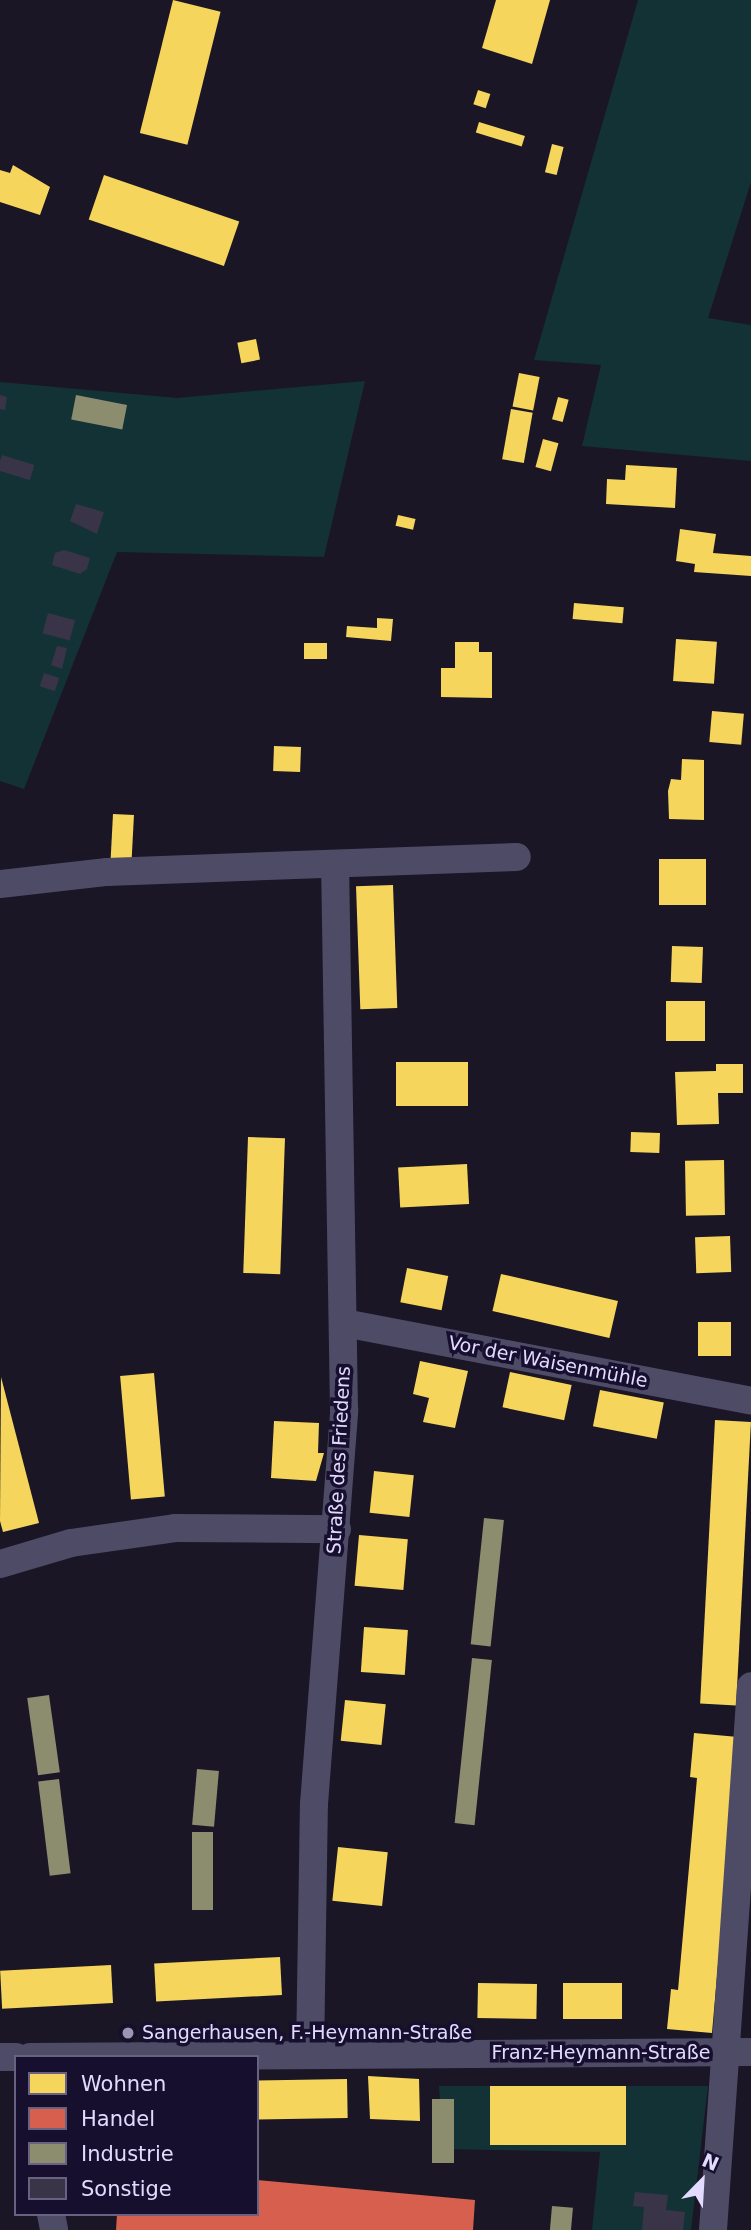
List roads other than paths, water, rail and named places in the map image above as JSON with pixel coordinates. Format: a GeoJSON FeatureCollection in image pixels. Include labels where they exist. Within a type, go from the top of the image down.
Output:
{"type":"FeatureCollection","features":[{"type":"Feature","properties":{"kind":"street"},"geometry":{"type":"LineString","coordinates":[[0,884],[46,876],[517,857]]}},
{"type":"Feature","properties":{"kind":"street","name":"Straße des Friedens"},"geometry":{"type":"LineString","coordinates":[[310,2055],[314,1804],[337,1529],[344,1323],[335,864]]}},
{"type":"Feature","properties":{"kind":"street","name":"Vor der Waisenmühle"},"geometry":{"type":"LineString","coordinates":[[344,1323],[751,1401]]}},
{"type":"Feature","properties":{"kind":"street"},"geometry":{"type":"LineString","coordinates":[[0,1564],[71,1543],[175,1528],[337,1529]]}},
{"type":"Feature","properties":{"kind":"street"},"geometry":{"type":"LineString","coordinates":[[713,2230],[744,2053],[751,1686]]}},
{"type":"Feature","properties":{"kind":"street","name":"Franz-Heymann-Straße"},"geometry":{"type":"LineString","coordinates":[[259,2055],[744,2053]]}},
{"type":"Feature","properties":{"kind":"place","name":"Sangerhausen, F.-Heymann-Straße"},"geometry":{"type":"Point","coordinates":[128,2033]}}]}
